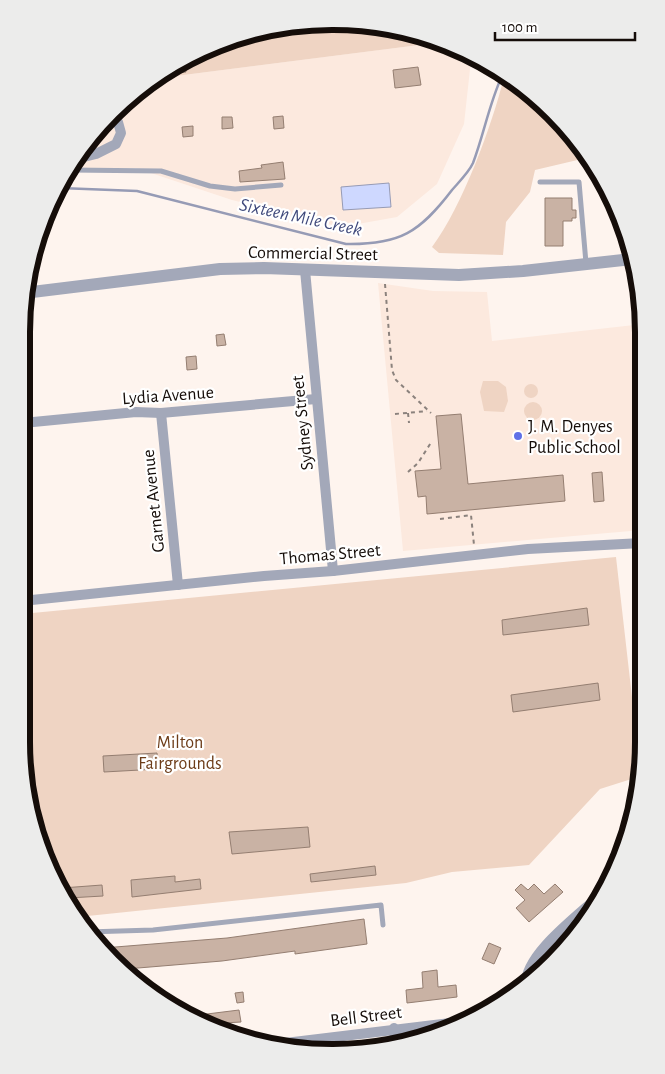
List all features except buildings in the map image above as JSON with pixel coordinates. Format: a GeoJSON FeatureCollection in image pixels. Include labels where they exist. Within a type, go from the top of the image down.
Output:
{"type":"FeatureCollection","features":[{"type":"Feature","properties":{"kind":"street"},"geometry":{"type":"LineString","coordinates":[[87,156],[116,144],[121,133],[116,122]]}},
{"type":"Feature","properties":{"kind":"street","name":"Commercial Street"},"geometry":{"type":"LineString","coordinates":[[33,292],[220,269],[459,275],[626,260]]}},
{"type":"Feature","properties":{"kind":"street","name":"Sydney Street"},"geometry":{"type":"LineString","coordinates":[[305,270],[333,571]]}},
{"type":"Feature","properties":{"kind":"street","name":"Lydia Avenue"},"geometry":{"type":"LineString","coordinates":[[30,423],[136,412],[161,413],[316,399]]}},
{"type":"Feature","properties":{"kind":"street","name":"Garnet Avenue"},"geometry":{"type":"LineString","coordinates":[[161,413],[178,585]]}},
{"type":"Feature","properties":{"kind":"street","name":"Thomas Street"},"geometry":{"type":"LineString","coordinates":[[30,600],[333,571],[528,549],[635,543]]}},
{"type":"Feature","properties":{"kind":"street"},"geometry":{"type":"LineString","coordinates":[[529,972],[533,961],[582,913]]}},
{"type":"Feature","properties":{"kind":"street","name":"Bell Street"},"geometry":{"type":"LineString","coordinates":[[296,1041],[441,1024]]}},
{"type":"Feature","properties":{"kind":"street"},"geometry":{"type":"LineString","coordinates":[[394,1028],[395,1037]]}},
{"type":"Feature","properties":{"kind":"lane"},"geometry":{"type":"LineString","coordinates":[[77,170],[161,171],[210,186],[235,189],[281,185]]}},
{"type":"Feature","properties":{"kind":"lane"},"geometry":{"type":"LineString","coordinates":[[540,182],[580,182],[586,264]]}},
{"type":"Feature","properties":{"kind":"lane"},"geometry":{"type":"LineString","coordinates":[[98,932],[153,930],[381,906],[382,925]]}},
{"type":"Feature","properties":{"kind":"path"},"geometry":{"type":"LineString","coordinates":[[384,272],[392,370],[396,380],[430,412],[395,414]]}},
{"type":"Feature","properties":{"kind":"path"},"geometry":{"type":"LineString","coordinates":[[408,413],[409,423]]}},
{"type":"Feature","properties":{"kind":"path"},"geometry":{"type":"LineString","coordinates":[[408,472],[418,463],[432,440]]}},
{"type":"Feature","properties":{"kind":"path"},"geometry":{"type":"LineString","coordinates":[[440,519],[472,515],[475,555]]}},
{"type":"Feature","properties":{"kind":"shaded area"},"geometry":{"type":"Polygon","coordinates":[[[425,44],[471,64],[464,124],[437,184],[397,217],[341,227],[232,200],[136,168],[77,172],[105,133],[133,105],[172,77],[425,44]]]}},
{"type":"Feature","properties":{"kind":"shaded area","name":"J. M. Denyes Public School"},"geometry":{"type":"Polygon","coordinates":[[[378,283],[433,291],[487,292],[492,341],[635,325],[635,531],[403,551],[378,283]]]}},
{"type":"Feature","properties":{"kind":"green space"},"geometry":{"type":"Polygon","coordinates":[[[332,30],[352,31],[392,36],[425,44],[172,77],[199,61],[235,46],[254,40],[293,33],[332,30]]]}},
{"type":"Feature","properties":{"kind":"green space"},"geometry":{"type":"Polygon","coordinates":[[[503,82],[532,105],[560,133],[580,159],[535,170],[530,192],[506,222],[503,255],[439,253],[432,247],[465,189],[484,142],[503,82]]]}},
{"type":"Feature","properties":{"kind":"green space"},"geometry":{"type":"Polygon","coordinates":[[[483,381],[498,381],[506,387],[508,401],[504,412],[484,411],[480,392],[483,381]]]}},
{"type":"Feature","properties":{"kind":"green space"},"geometry":{"type":"Polygon","coordinates":[[[528,384],[534,384],[538,391],[534,398],[528,398],[524,394],[524,388],[528,384]]]}},
{"type":"Feature","properties":{"kind":"green space"},"geometry":{"type":"Polygon","coordinates":[[[533,402],[539,405],[542,411],[539,417],[533,420],[527,417],[524,411],[527,405],[533,402]]]}},
{"type":"Feature","properties":{"kind":"green space","name":"Milton Fairgrounds"},"geometry":{"type":"Polygon","coordinates":[[[616,557],[635,723],[632,779],[600,789],[529,865],[452,872],[406,883],[86,916],[61,875],[53,857],[40,820],[36,801],[30,742],[30,613],[616,557]]]}},
{"type":"Feature","properties":{"kind":"water"},"geometry":{"type":"Polygon","coordinates":[[[389,183],[391,207],[343,210],[341,187],[389,183]]]}},
{"type":"Feature","properties":{"kind":"waterway","name":"Sixteen Mile Creek"},"geometry":{"type":"LineString","coordinates":[[67,188],[137,191],[346,244],[381,242],[407,233],[419,226],[430,216],[469,170],[477,152],[500,81]]}},
{"type":"Feature","properties":{"kind":"place","name":"J. M. Denyes Public School"},"geometry":{"type":"Point","coordinates":[518,436]}}]}
